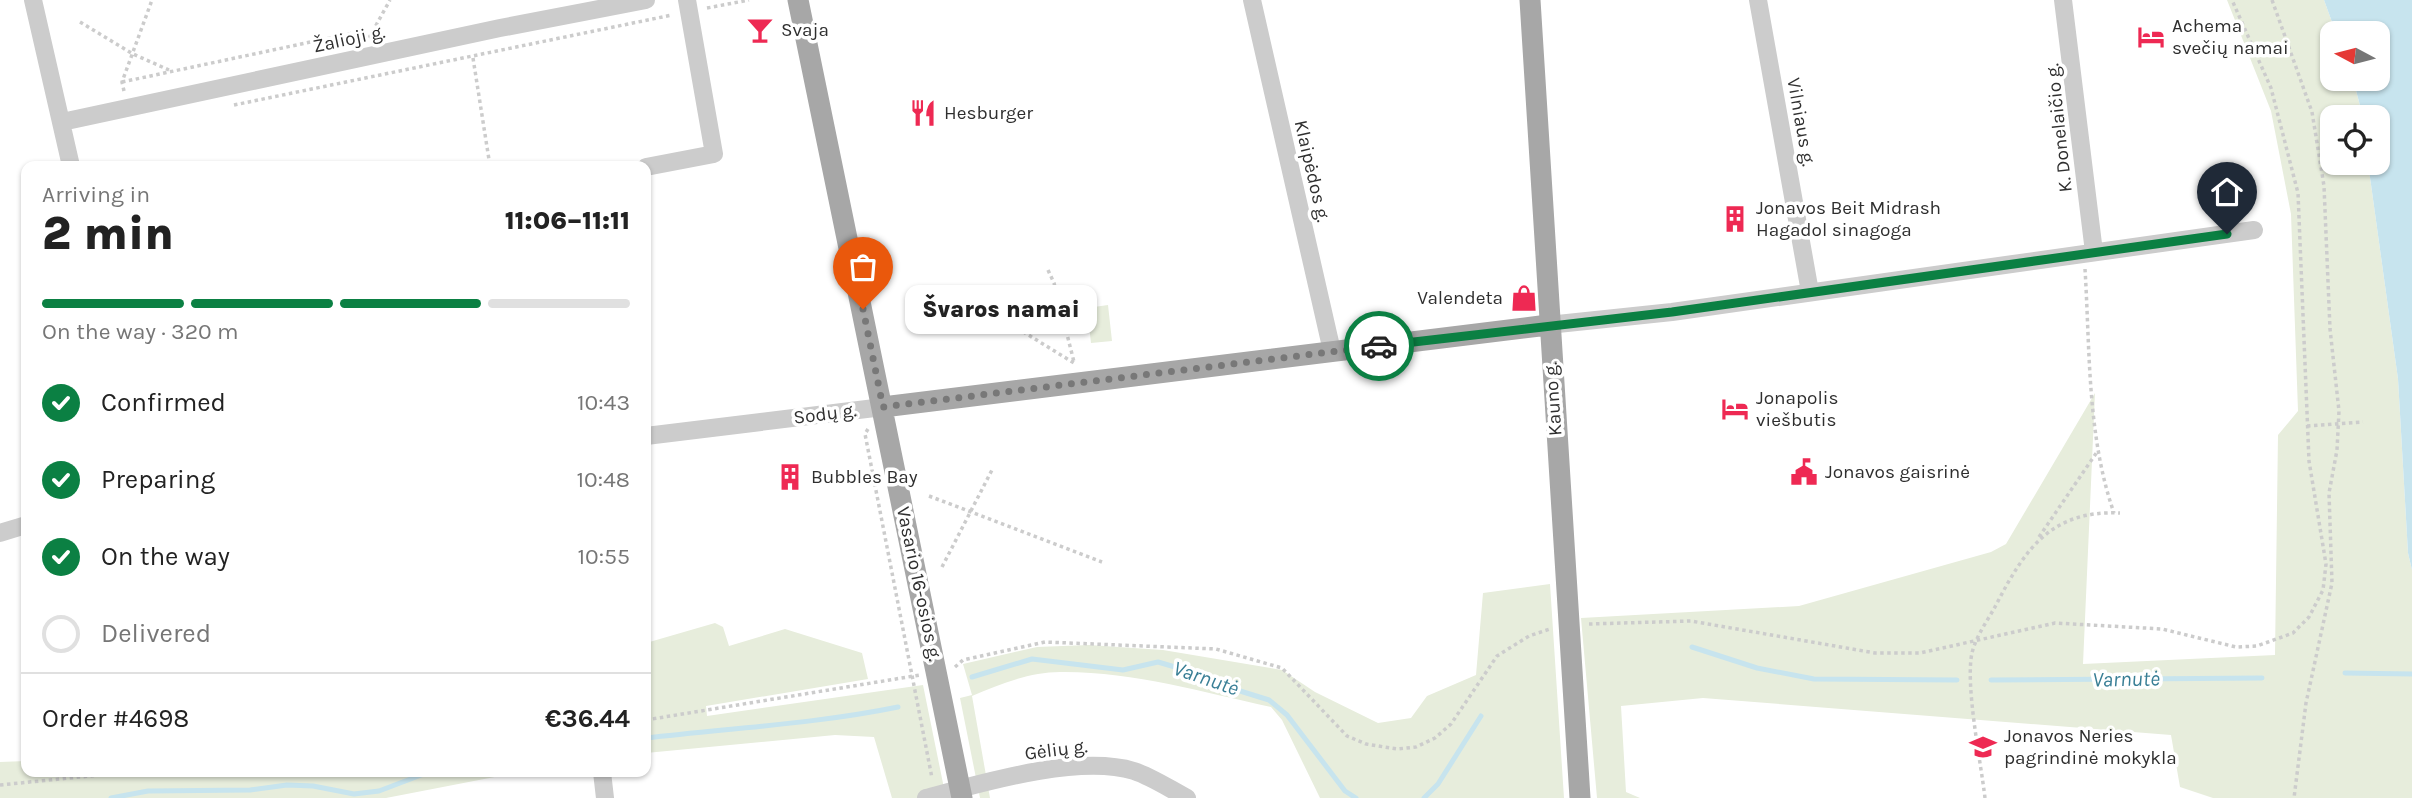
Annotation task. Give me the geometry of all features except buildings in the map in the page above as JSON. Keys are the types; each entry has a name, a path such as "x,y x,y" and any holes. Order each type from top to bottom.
{"main road":[{"name":"Vasario 16-osios g.","path":"798,0 961,793"},
{"name":"Kauno g.","path":"1530,0 1548,325 1580,798"},
{"name":"Sodų g.","path":"883,407 1076,373 1332,351 1548,325"}],"street":[{"path":"33,0 70,161"},
{"name":"Žalioji g.","path":"62,122 468,35 646,0"},
{"name":"Klaipėdos g.","path":"1252,0 1332,351"},
{"name":"Vilniaus g.","path":"1758,0 1810,292"},
{"name":"K. Donelaičio g.","path":"2063,0 2089,253"},
{"path":"651,166 714,153 688,6"},
{"name":"Sodų g.","path":"1548,325 1672,312 2254,230"},
{"name":"Sodų g.","path":"651,435 883,407"},
{"path":"0,533 21,527"},
{"name":"Gėlių g.","path":"930,797 961,793 1025,774 1103,765 1135,771 1187,798"},
{"path":"602,777 606,798"}],"path":[{"path":"128,107 122,82 152,0"},
{"path":"358,58 390,0"},
{"path":"234,105 472,57 688,6 749,0"},
{"path":"651,719 937,672 958,667 963,660 1045,642 1216,649 1282,668 1347,736 1366,744 1397,749 1416,747 1435,738 1451,724 1497,656 1528,636 1545,630 1598,622 1691,621 1875,653 1920,653 2055,623 2162,629 2236,647 2257,646 2293,633 2309,617 2323,590 2326,564 2312,495 2298,193 2271,88 2232,0"},
{"path":"2272,0 2312,112 2324,186 2338,424 2337,450 2329,493 2333,565 2306,703 2294,798"},
{"path":"80,22 133,54 171,71"},
{"path":"122,82 353,33"},
{"path":"468,35 489,161"},
{"path":"2089,253 2097,453 2113,513"},
{"path":"1048,270 1054,283 1076,373"},
{"path":"926,290 930,307 953,318 991,312 1076,373"},
{"path":"883,407 864,433 912,676 930,797"},
{"path":"2307,426 2363,422"},
{"path":"1985,798 1971,667 1976,641 2007,584 2097,453"},
{"path":"942,566 992,470"},
{"path":"929,496 1102,562"},
{"path":"2036,542 2051,531 2092,512 2120,513"},
{"path":"2326,564 2333,565"},
{"path":"0,785 80,777"}],"green space":[{"path":"2227,0 2324,0 2332,21 2320,21 2320,91 2356,91 2360,105 2320,105 2320,175 2370,175 2398,379 2408,553 2412,570 2412,798 2213,798 2180,787 2171,735 1703,698 1621,706 1626,792 1640,798 1597,798 1581,618 1799,606 1991,552 2006,544 2095,393 2083,664 2275,655 2278,435 2298,411 2291,214 2271,111"},
{"path":"1108,305 1112,341 1091,343 1087,308"},
{"path":"1550,584 1564,798 1320,798 1282,720 1271,707 1140,679 1060,672 1026,676 972,696 990,798 980,798 960,698 972,695 963,664 1037,647 1089,645 1163,650 1282,670 1315,692 1378,723 1411,718 1427,696 1476,675 1483,593"},
{"path":"715,623 723,627 729,646 785,629 862,653 868,679 706,706 707,716 923,685 946,798 892,798 874,737 835,735 651,753 651,642"},
{"path":"21,761 21,777 495,777 386,798 0,798 0,762"}],"water":[{"path":"2324,0 2412,0 2412,570 2408,553 2398,379 2370,175 2390,175 2390,105 2360,105 2356,91 2390,91 2390,21 2332,21"}],"waterway":[{"name":"Varnutė","path":"1692,647 1757,668 1814,679 1957,680"},
{"name":"Varnutė","path":"972,677 1032,659 1123,670 1158,662 1175,667 1192,676 1269,700 1287,715 1345,791 1356,798"},
{"name":"Varnutė","path":"2345,673 2412,674"},
{"name":"Varnutė","path":"1991,680 2262,678"},
{"name":"Varnutė","path":"651,737 804,722 898,707"},
{"name":"Varnutė","path":"1424,798 1438,784 1481,716"},
{"name":"Varnutė","path":"111,798 148,791 250,790 287,785 313,786 354,794 379,791 416,777"}],"way so far":[{"path":"863,309 883,407 1379,346"}],"place":[{"name":"Svaja","path":"760,30"},
{"name":"Achema svečių namai","path":"2151,37"},
{"name":"Hesburger","path":"923,113"},
{"name":"Jonavos Beit Midrash Hagadol sinagoga","path":"1735,219"},
{"name":"Valendeta","path":"1524,298"},
{"name":"Švaros namai","path":"863,309"},
{"name":"Jonapolis viešbutis","path":"1735,409"},
{"name":"Jonavos gaisrinė","path":"1804,472"},
{"name":"Bubbles Bay","path":"790,477"},
{"name":"Jonavos Neries pagrindinė mokykla","path":"1983,747"}],"route":[{"path":"1379,346 1672,312 2227,234"}]}
